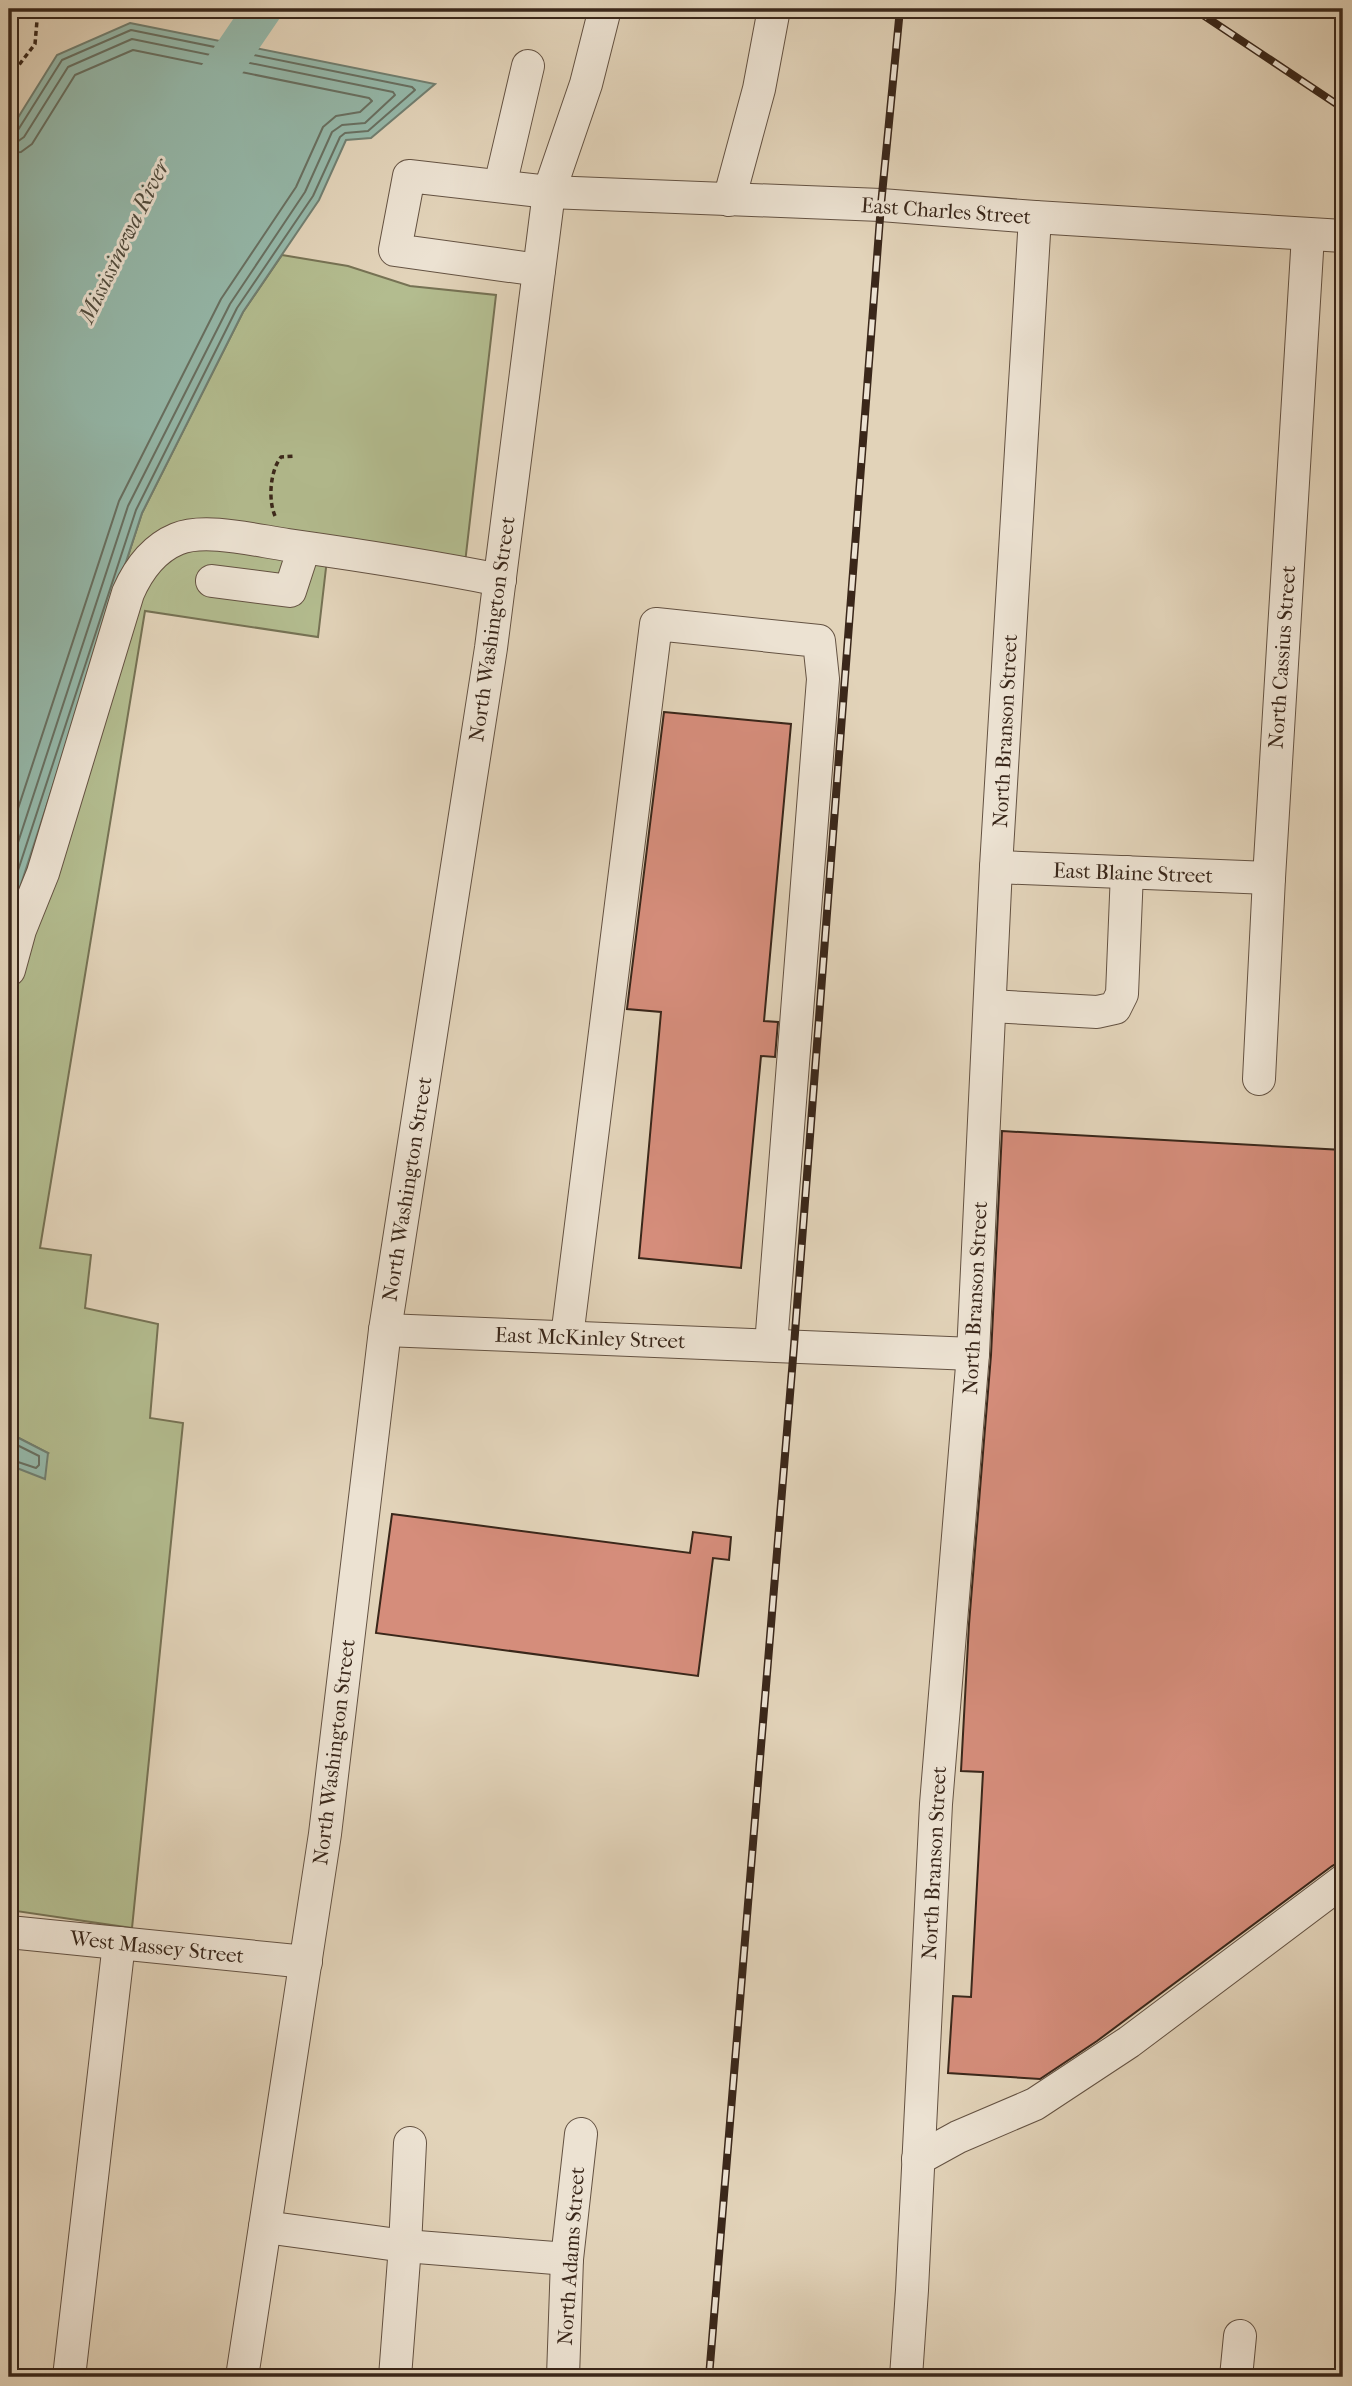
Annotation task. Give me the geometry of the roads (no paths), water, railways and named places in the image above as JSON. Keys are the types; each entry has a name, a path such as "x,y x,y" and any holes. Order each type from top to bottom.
{"street":[{"name":"North Washington Street","path":"242,2377 325,1834 385,1330 500,580 549,192 586,84 605,9"},
{"path":"729,200 759,89 774,9"},
{"path":"500,186 528,66"},
{"name":"East Charles Street","path":"539,270 395,250 409,176 549,192 881,205 1343,236"},
{"name":"North Branson Street","path":"906,2377 912,2307 936,1804 972,1354 996,867 1035,217"},
{"name":"North Cassius Street","path":"1259,1079 1308,235"},
{"path":"9,970 20,930 43,873 128,593 135,576 153,554 177,539 196,534 432,566 500,580"},
{"path":"212,581 290,591 296,546"},
{"path":"567,1337 656,624 819,641 823,679 783,1346"},
{"name":"East Blaine Street","path":"996,867 1269,878"},
{"path":"990,1006 1097,1012 1115,1009 1122,994 1127,873"},
{"name":"East McKinley Street","path":"385,1330 972,1354"},
{"path":"918,2159 958,2137 1035,2104 1129,2042 1343,1881"},
{"name":"West Massey Street","path":"9,1932 306,1962"},
{"path":"69,2377 118,1943"},
{"name":"North Adams Street","path":"563,2377 567,2259 581,2134"},
{"path":"395,2377 410,2143"},
{"path":"265,2227 405,2246 567,2259"},
{"path":"1236,2377 1240,2336"}],"water":[{"path":"130,23 435,84 371,138 346,140 319,200 243,312 142,513 9,921 9,132 57,55"},
{"path":"9,1433 48,1453 45,1479 9,1465"}],"waterway":[{"name":"Mississinewa River","path":"210,87 263,9"}],"railway":[{"path":"709,2377 794,1346 881,205 900,9"},
{"path":"1194,9 1335,103"}]}
